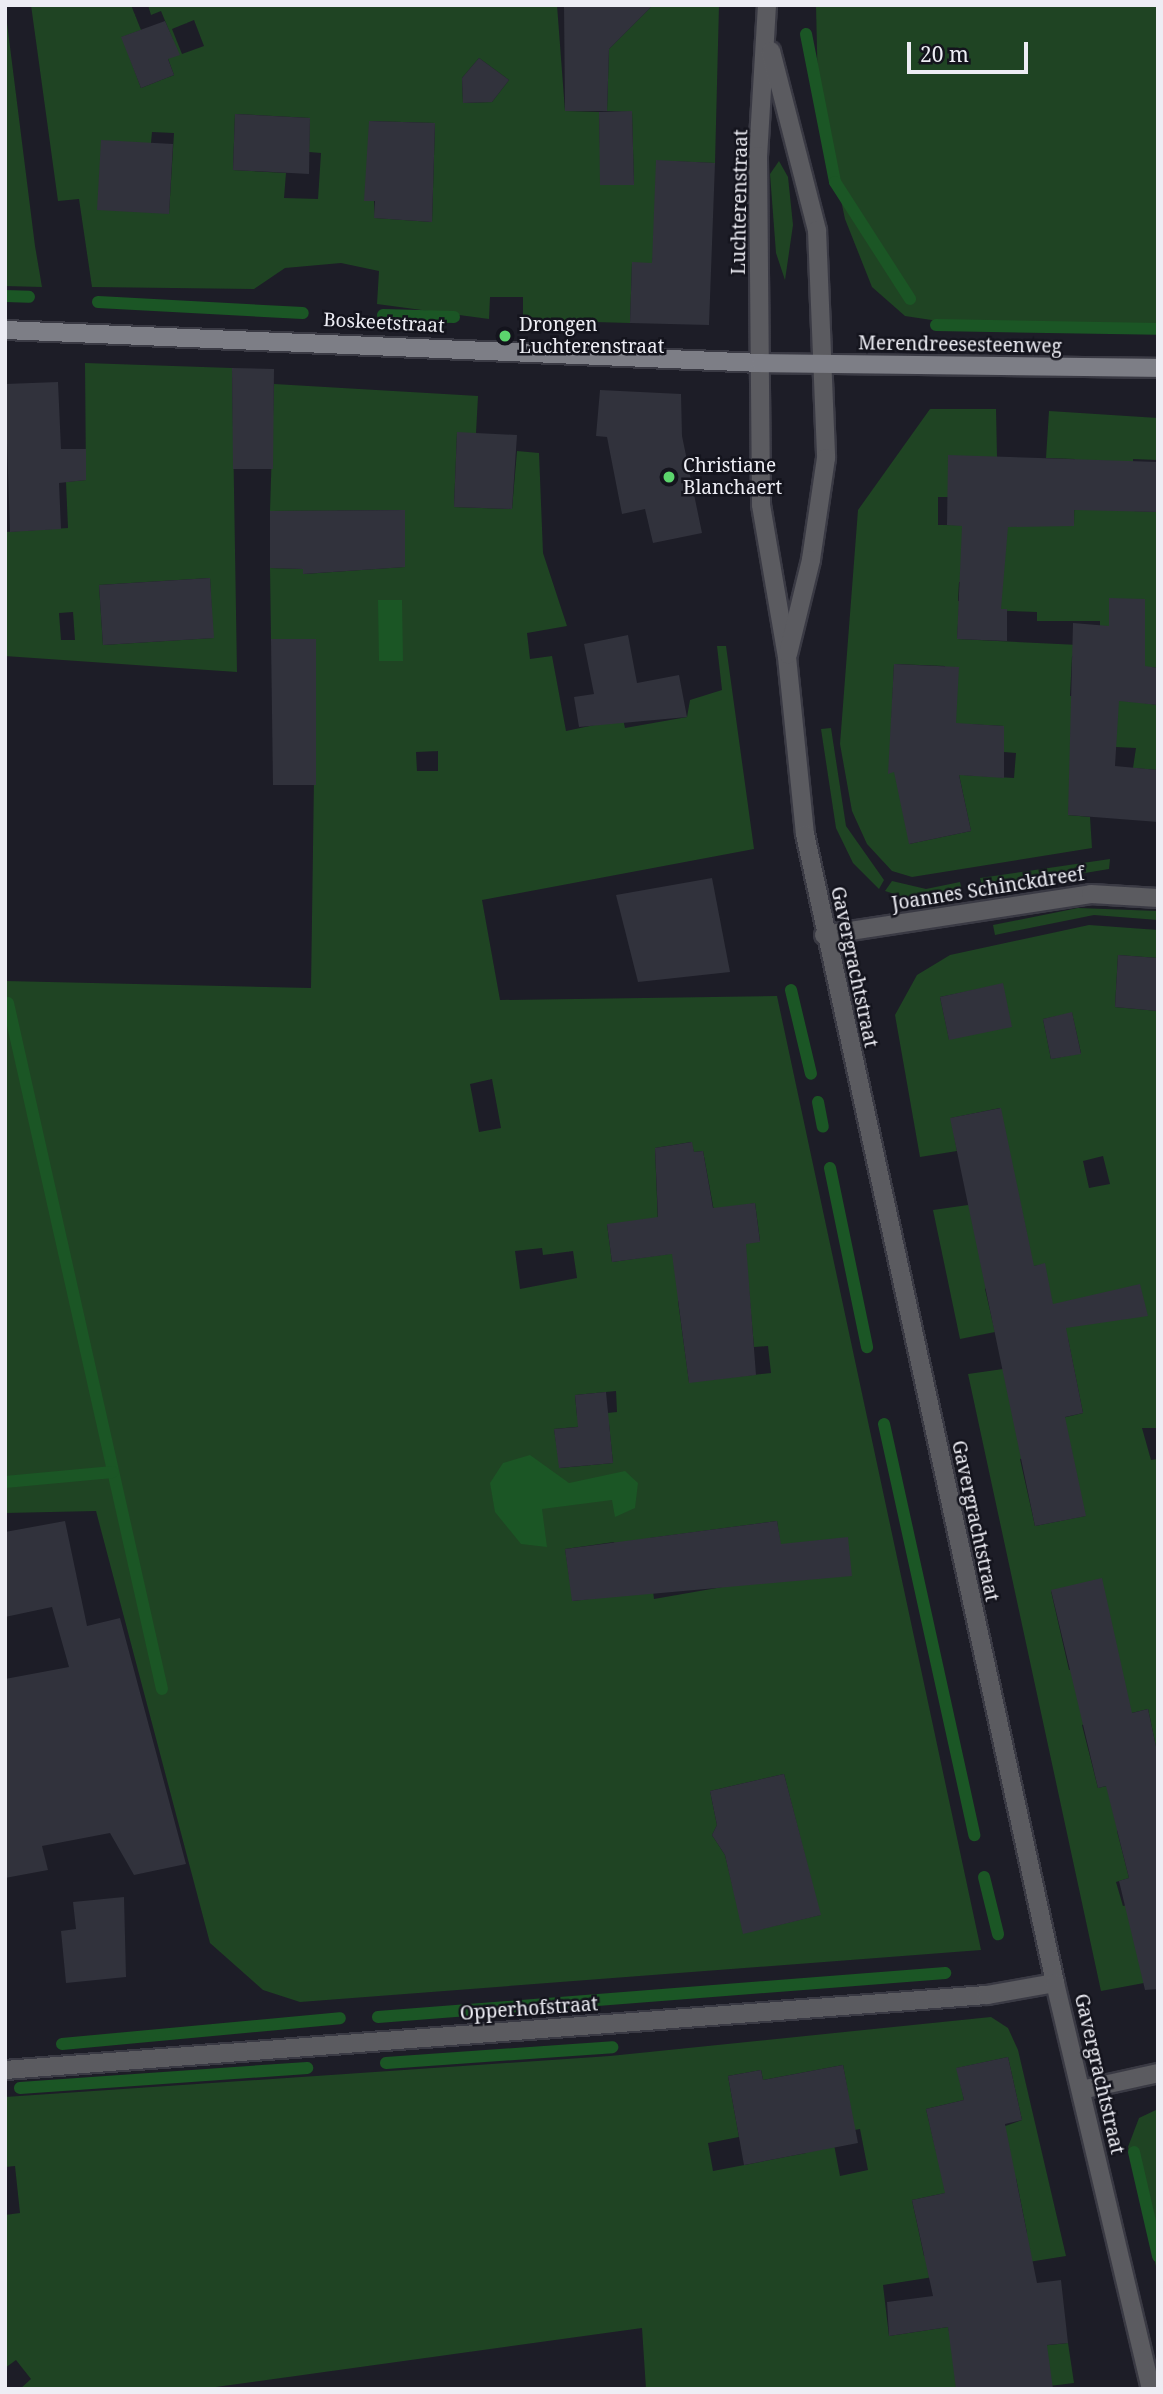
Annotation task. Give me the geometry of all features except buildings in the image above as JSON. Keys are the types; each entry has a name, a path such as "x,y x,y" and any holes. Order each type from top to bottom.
{"main road":[{"name":"Boskeetstraat","path":"5,330 761,363"},
{"name":"Merendreesesteenweg","path":"761,363 1158,368"}],"street":[{"name":"Luchterenstraat","path":"761,363 758,156 768,42 767,5"},
{"name":"Luchterenstraat","path":"768,42 799,138 817,230 823,364"},
{"name":"Gavergrachtstraat","path":"761,363 761,505 787,657 805,834 824,935 1055,1983 1151,2389"},
{"name":"Gavergrachtstraat","path":"787,657 811,560 826,458 823,364"},
{"name":"Joannes Schinckdreef","path":"824,935 1091,894 1158,898"},
{"name":"Opperhofstraat","path":"5,2070 987,1995 1055,1983"},
{"path":"1081,2090 1158,2073"}],"shaded area":[{"path":"31,5 131,5 141,30 122,37 141,88 174,75 163,45 173,40 161,11 151,15 148,5 557,5 565,111 599,112 601,185 634,185 632,112 607,111 609,49 653,5 719,5 715,163 668,161 652,263 632,263 630,323 523,320 523,297 490,297 489,319 377,304 379,271 341,263 285,268 254,289 92,287 79,199 58,201","holes":["194,20 204,46 182,54 172,29","479,58 509,80 492,102 463,103 462,78","235,114 310,118 309,152 321,153 318,199 284,198 286,173 233,170","369,121 435,123 432,222 375,218","152,132 174,133 169,213 151,143"]},
{"path":"816,5 1158,5 1158,329 958,324 905,316 872,287 845,219 818,92"},
{"path":"5,7 35,246 42,287 5,286"},
{"path":"779,161 788,177 793,225 785,280 776,253 770,174"},
{"path":"85,363 232,368 237,672 5,656 5,532 68,528 66,482 86,480","holes":["210,578 213,638 103,645 99,585","73,612 75,640 61,640 59,613"]},
{"path":"274,384 478,396 476,433 457,433 454,507 512,509 517,451 539,453 543,553 567,626 527,633 530,659 552,656 566,731 623,719 625,728 687,717 690,700 722,690 717,646 726,646 754,849 482,900 500,1000 777,996 981,1950 300,2002 263,1990 210,1943 96,1511 5,1513 5,981 311,988 316,639 271,639 270,568 303,569 304,574 404,567 405,510 270,511","holes":["438,751 438,771 417,771 416,752","492,1079 501,1128 479,1132 470,1084","691,1142 694,1152 703,1151 714,1211 755,1203 760,1241 612,1262 607,1224 658,1224 655,1148","542,1248 543,1255 573,1251 577,1278 520,1289 515,1251","749,1291 754,1347 768,1346 771,1373 689,1382 678,1301","616,1391 617,1412 577,1416 575,1395","609,1424 613,1463 560,1468 554,1429","777,1521 785,1576 654,1599 653,1591 573,1601 565,1549 614,1542 615,1549 650,1538","784,1774 820,1915 744,1933 725,1855 712,1835 717,1825 710,1791"]},
{"path":"930,409 996,409 997,457 948,497 938,497 938,525 1074,526 1075,459 1046,458 1049,411 1158,418 1158,460 1133,459 1133,511 1158,512 1158,668 1148,667 1144,703 1158,705 1158,770 1133,768 1136,748 1075,745 1068,815 1090,817 1092,848 912,877 892,871 867,844 852,811 840,744 858,510","holes":["959,582 990,583 1001,603 958,601","959,609 1037,612 1037,621 1100,621 1100,646 957,639","1072,656 1121,658 1118,698 1070,696","894,664 945,666 944,687 891,730","966,724 1004,726 1004,752 1016,753 1014,778 963,775","958,770 971,831 909,844"]},
{"path":"378,600 402,600 403,661 379,661"},
{"path":"831,728 846,826 884,880 879,889 853,863 836,828 821,729"},
{"path":"1110,859 1109,869 983,890 980,878"},
{"path":"892,881 926,889 960,882 963,895 904,897 885,891"},
{"path":"1078,908 1158,911 1158,920 1094,915 995,935 993,925"},
{"path":"1089,925 1158,930 1158,958 1118,955 1115,1007 1158,1011 1158,1428 1142,1428 1151,1460 1158,1459 1158,1756 1148,1709 1082,1725 1098,1788 1158,1774 1117,1831 1129,1878 1116,1882 1123,1906 1158,1897 1144,1983 1101,1991 968,1374 1003,1369 1054,1420 1083,1413 1068,1339 1060,1340 1044,1264 1001,1273 985,1289 995,1332 960,1339 933,1210 968,1205 1027,1235 1000,1108 951,1118 957,1151 920,1157 895,1015 917,975 950,955","holes":["1003,984 949,1039 940,997","1072,1013 1081,1053 1051,1059 1043,1019","1103,1156 1110,1184 1089,1188 1083,1161","1071,1448 1085,1516 1035,1526 1020,1459","1051,1591 1120,1660 1069,1670"]},
{"path":"530,1455 569,1483 625,1471 638,1483 635,1508 615,1517 612,1500 542,1509 547,1547 521,1544 495,1512 490,1483 503,1463"},
{"path":"991,2017 1008,2028 1018,2050 1066,2256 883,2285 889,2336 948,2327 962,2389 646,2389 642,2328 201,2389 20,2389 31,2379 16,2360 5,2368 5,2215 20,2213 15,2166 5,2167 5,2097 610,2056","holes":["1008,2057 1022,2120 936,2151 926,2109 964,2100 957,2068","843,2065 848,2093 797,2103 806,2153 713,2171 708,2143 739,2137 728,2076 761,2070 763,2080","860,2129 868,2170 840,2176 832,2134","1016,2178 1027,2233 924,2256 912,2200"]},
{"path":"1158,2109 1158,2275 1128,2147 1139,2118"},
{"path":"1068,2343 1074,2383 1025,2389 994,2351"}],"waterway":[{"path":"806,34 835,182 910,299"},
{"path":"5,296 29,297"},
{"path":"98,302 303,313"},
{"path":"383,315 454,317"},
{"path":"936,325 1158,329"},
{"path":"791,990 811,1074"},
{"path":"8,1003 162,1689"},
{"path":"818,1102 823,1127"},
{"path":"830,1168 867,1347"},
{"path":"884,1424 974,1835"},
{"path":"5,1482 113,1472"},
{"path":"984,1877 998,1934"},
{"path":"378,2017 945,1973"},
{"path":"62,2044 340,2018"},
{"path":"386,2063 612,2047"},
{"path":"20,2088 307,2068"},
{"path":"1134,2152 1158,2256"}],"place":[{"name":"Drongen Luchterenstraat","path":"505,336"},
{"name":"Christiane Blanchaert","path":"669,477"}]}
